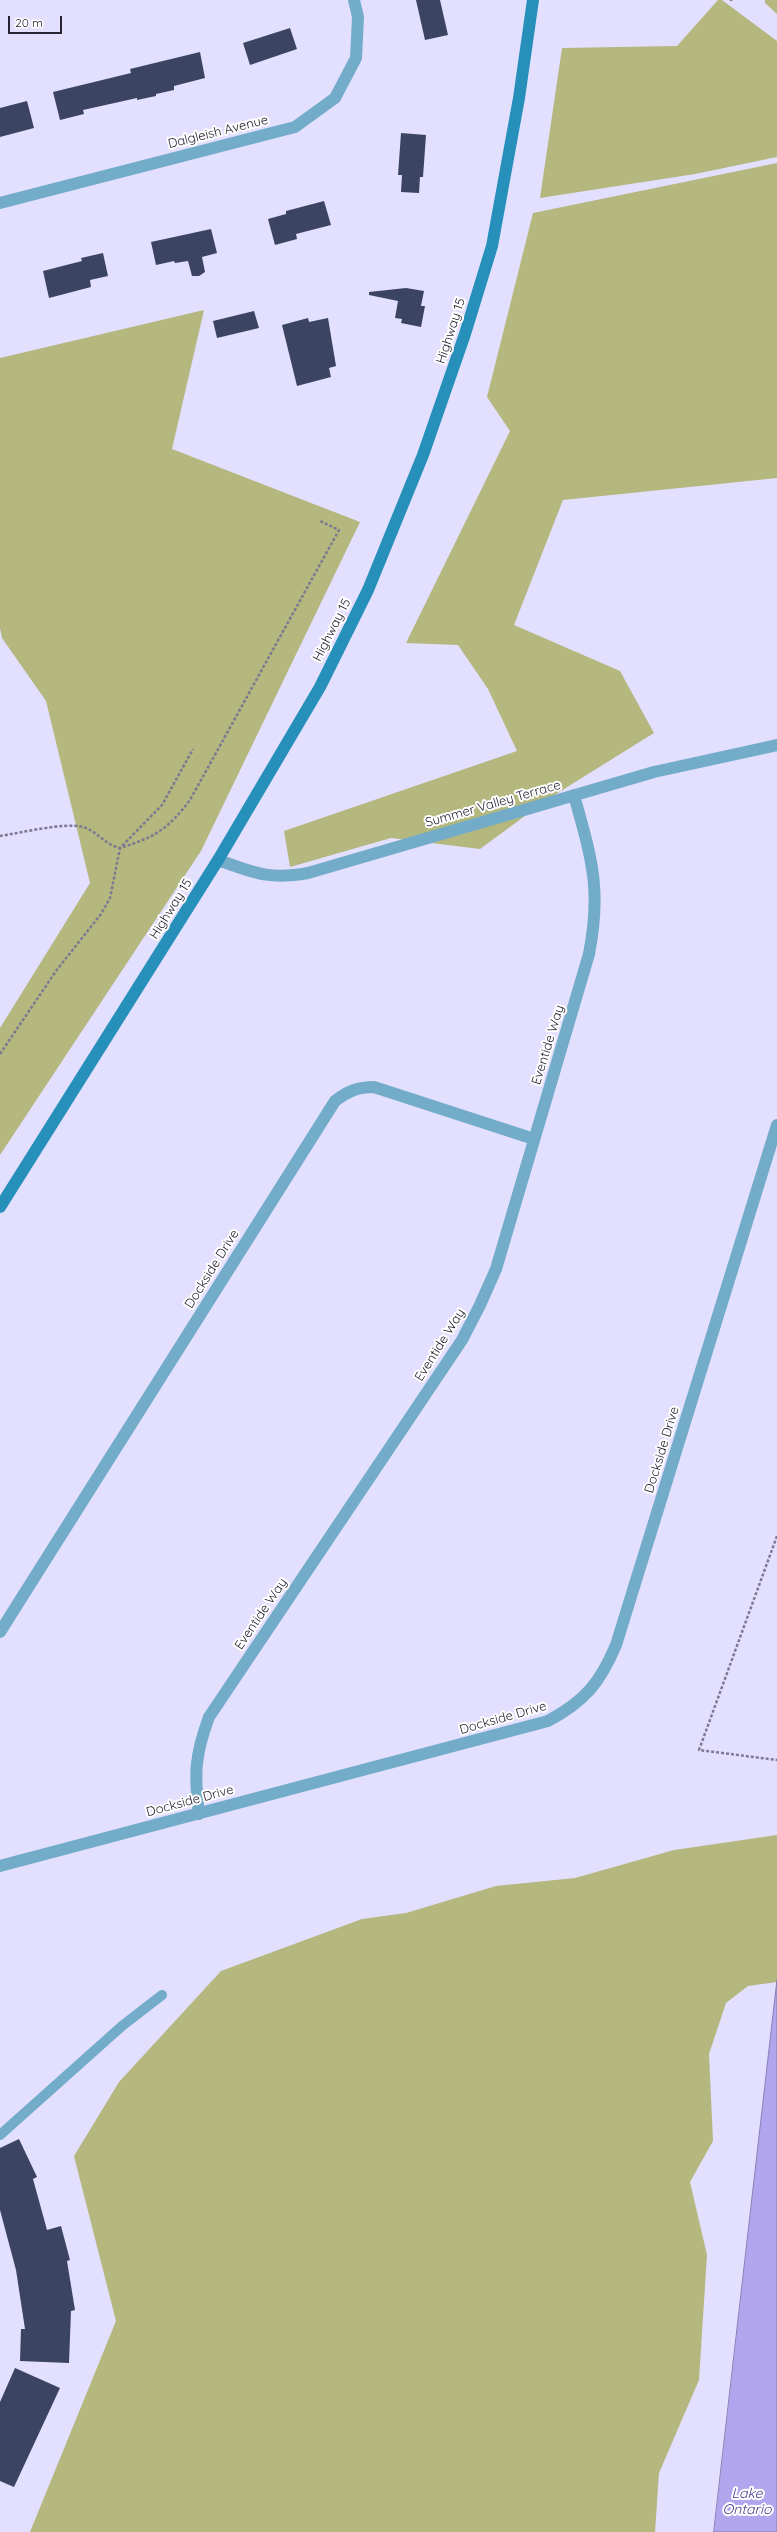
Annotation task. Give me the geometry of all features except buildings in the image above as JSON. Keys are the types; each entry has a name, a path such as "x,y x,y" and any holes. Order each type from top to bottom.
{"main road":[{"name":"Highway 15","path":"0,1207 218,860 320,687 365,597 423,455 465,334 492,246 519,98 533,0"}],"street":[{"name":"Dalgleish Avenue","path":"0,203 294,127 335,98 356,58 358,17 354,0"},
{"name":"Summer Valley Terrace","path":"218,860 256,874 283,877 308,872 654,772 777,745"},
{"name":"Eventide Way","path":"199,1814 195,1778 198,1747 209,1717 462,1340 480,1305 496,1268 590,954 595,924 596,893 593,863 574,795"},
{"name":"Dockside Drive","path":"0,1632 335,1101 346,1092 360,1087 374,1087 534,1138"},
{"name":"Dockside Drive","path":"0,1866 548,1721 571,1709 590,1692 605,1670 616,1645 777,1125"}],"lane":[{"path":"0,2135 122,2026 162,1995"}],"path":[{"path":"0,836 71,825 84,827 111,846 120,848 150,838 174,822 190,800 339,530 320,521"},
{"path":"0,1054 56,971 101,914 110,898 120,848 162,805 193,749"},
{"path":"777,1536 700,1750 777,1760"}],"green space":[{"path":"718,0 722,0 777,41 777,157 695,174 540,198 562,48 677,46"},
{"path":"765,0 777,0 777,14 765,3"},
{"path":"777,163 777,478 563,500 514,625 620,671 654,733 548,799 480,849 391,838 290,867 284,831 517,751 488,689 458,645 406,643 510,431 487,397 533,213"},
{"path":"204,310 172,449 360,522 201,851 0,1155 0,1028 90,883 46,701 2,638 0,628 0,358"},
{"path":"777,1835 777,1982 748,1986 726,2003 709,2054 713,2141 690,2182 707,2255 699,2380 659,2473 655,2532 30,2532 116,2321 74,2156 119,2082 221,1971 362,1919 406,1913 496,1886 575,1878 674,1850"}],"water":[{"name":"Lake Ontario","path":"777,1980 777,2532 714,2532"}]}
